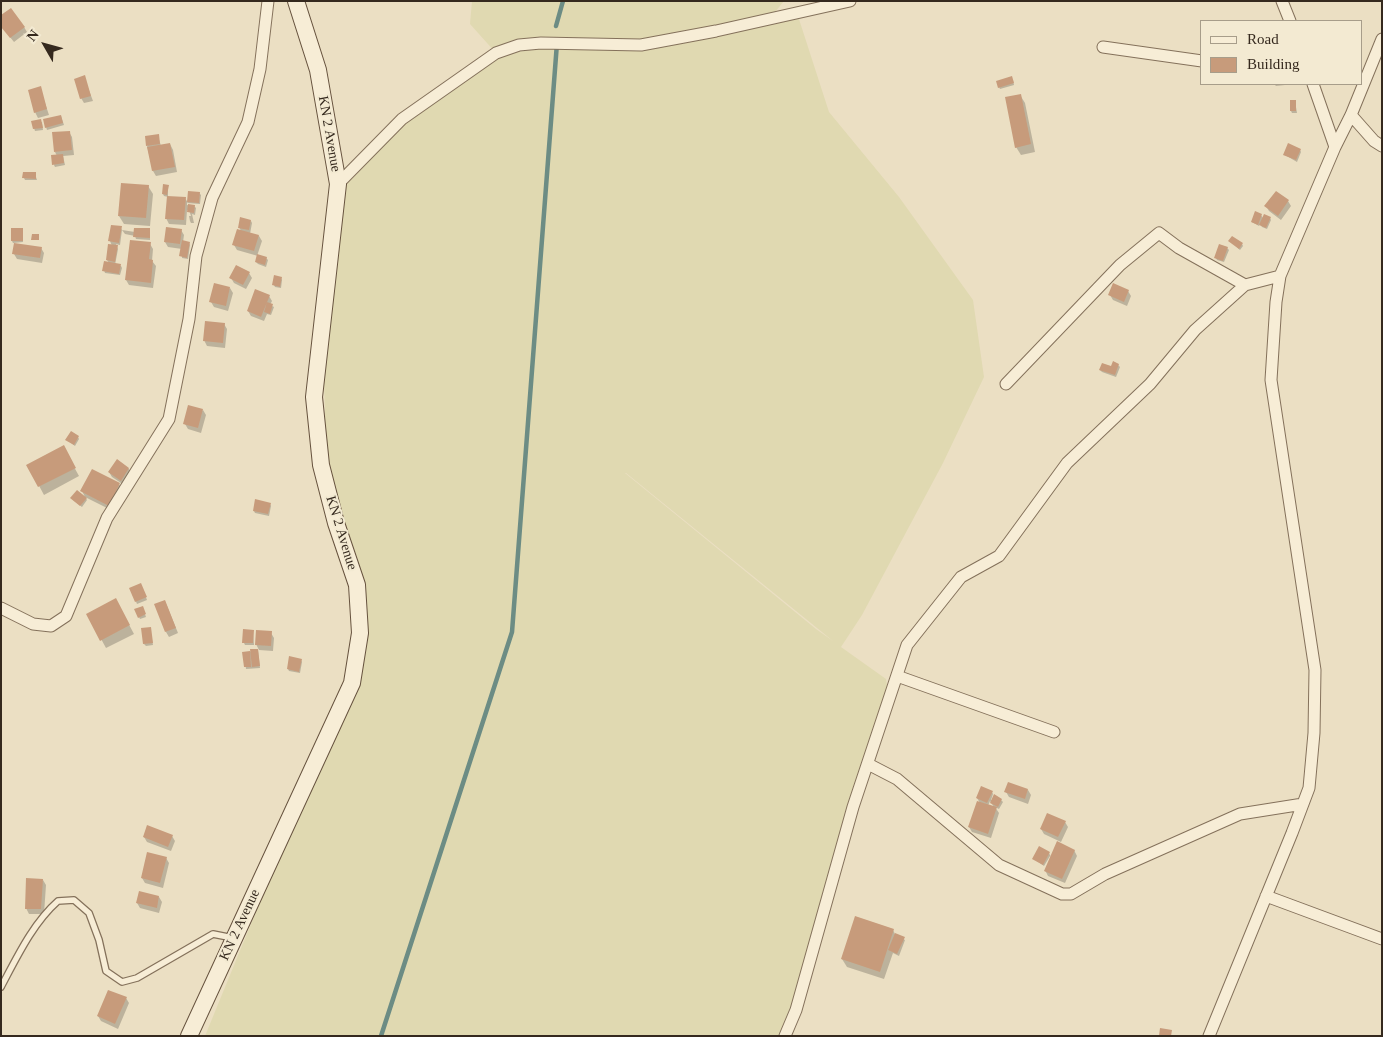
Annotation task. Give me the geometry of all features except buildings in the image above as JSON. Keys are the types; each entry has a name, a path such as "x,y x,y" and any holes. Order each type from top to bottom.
{"main road":[{"name":"KN 2 Avenue","path":"188,1036 352,683 360,633 356,585 336,523 321,465 314,397 338,184 318,70 296,1"}],"street":[{"path":"1,608 33,624 51,626 66,616 107,518 169,419 189,319 196,256 212,198 248,122 260,70 268,1"},
{"path":"338,184 402,119 496,53 519,45 641,45 716,31 850,1"},
{"path":"1282,1 1290,20"},
{"path":"1209,1036 1309,788 1314,733 1315,670 1271,380 1276,302 1280,276 1382,40"},
{"path":"1103,47 1200,61"},
{"path":"1313,85 1335,147"},
{"path":"1351,115 1374,141 1382,146"},
{"path":"1006,384 1120,265 1159,233 1179,248 1245,285"},
{"path":"785,1036 796,1010 853,807 907,645 961,577 999,556 1067,463 1150,384 1195,330 1245,285 1280,276"},
{"path":"897,676 1054,732"},
{"path":"868,764 897,779 1000,865 1062,894 1071,894 1105,874 1240,814 1303,804"},
{"path":"1266,896 1382,939"}],"lane":[{"path":"1,987 46,911 58,900 74,900 89,913 99,940 106,971 122,982 137,978 213,934 233,938"}],"shaded area":[{"path":"472,1 784,1 770,18 797,13 829,112 899,197 973,300 984,377 943,463 862,615 841,647 886,679 889,699 782,1036 205,1036 326,741 358,649 358,559 324,476 325,410 322,330 338,184 414,111 496,53 470,24","holes":["626,473 833,641 816,629"]}],"waterway":[{"path":"556,26 563,1"},
{"path":"381,1036 512,632 557,43"}]}
